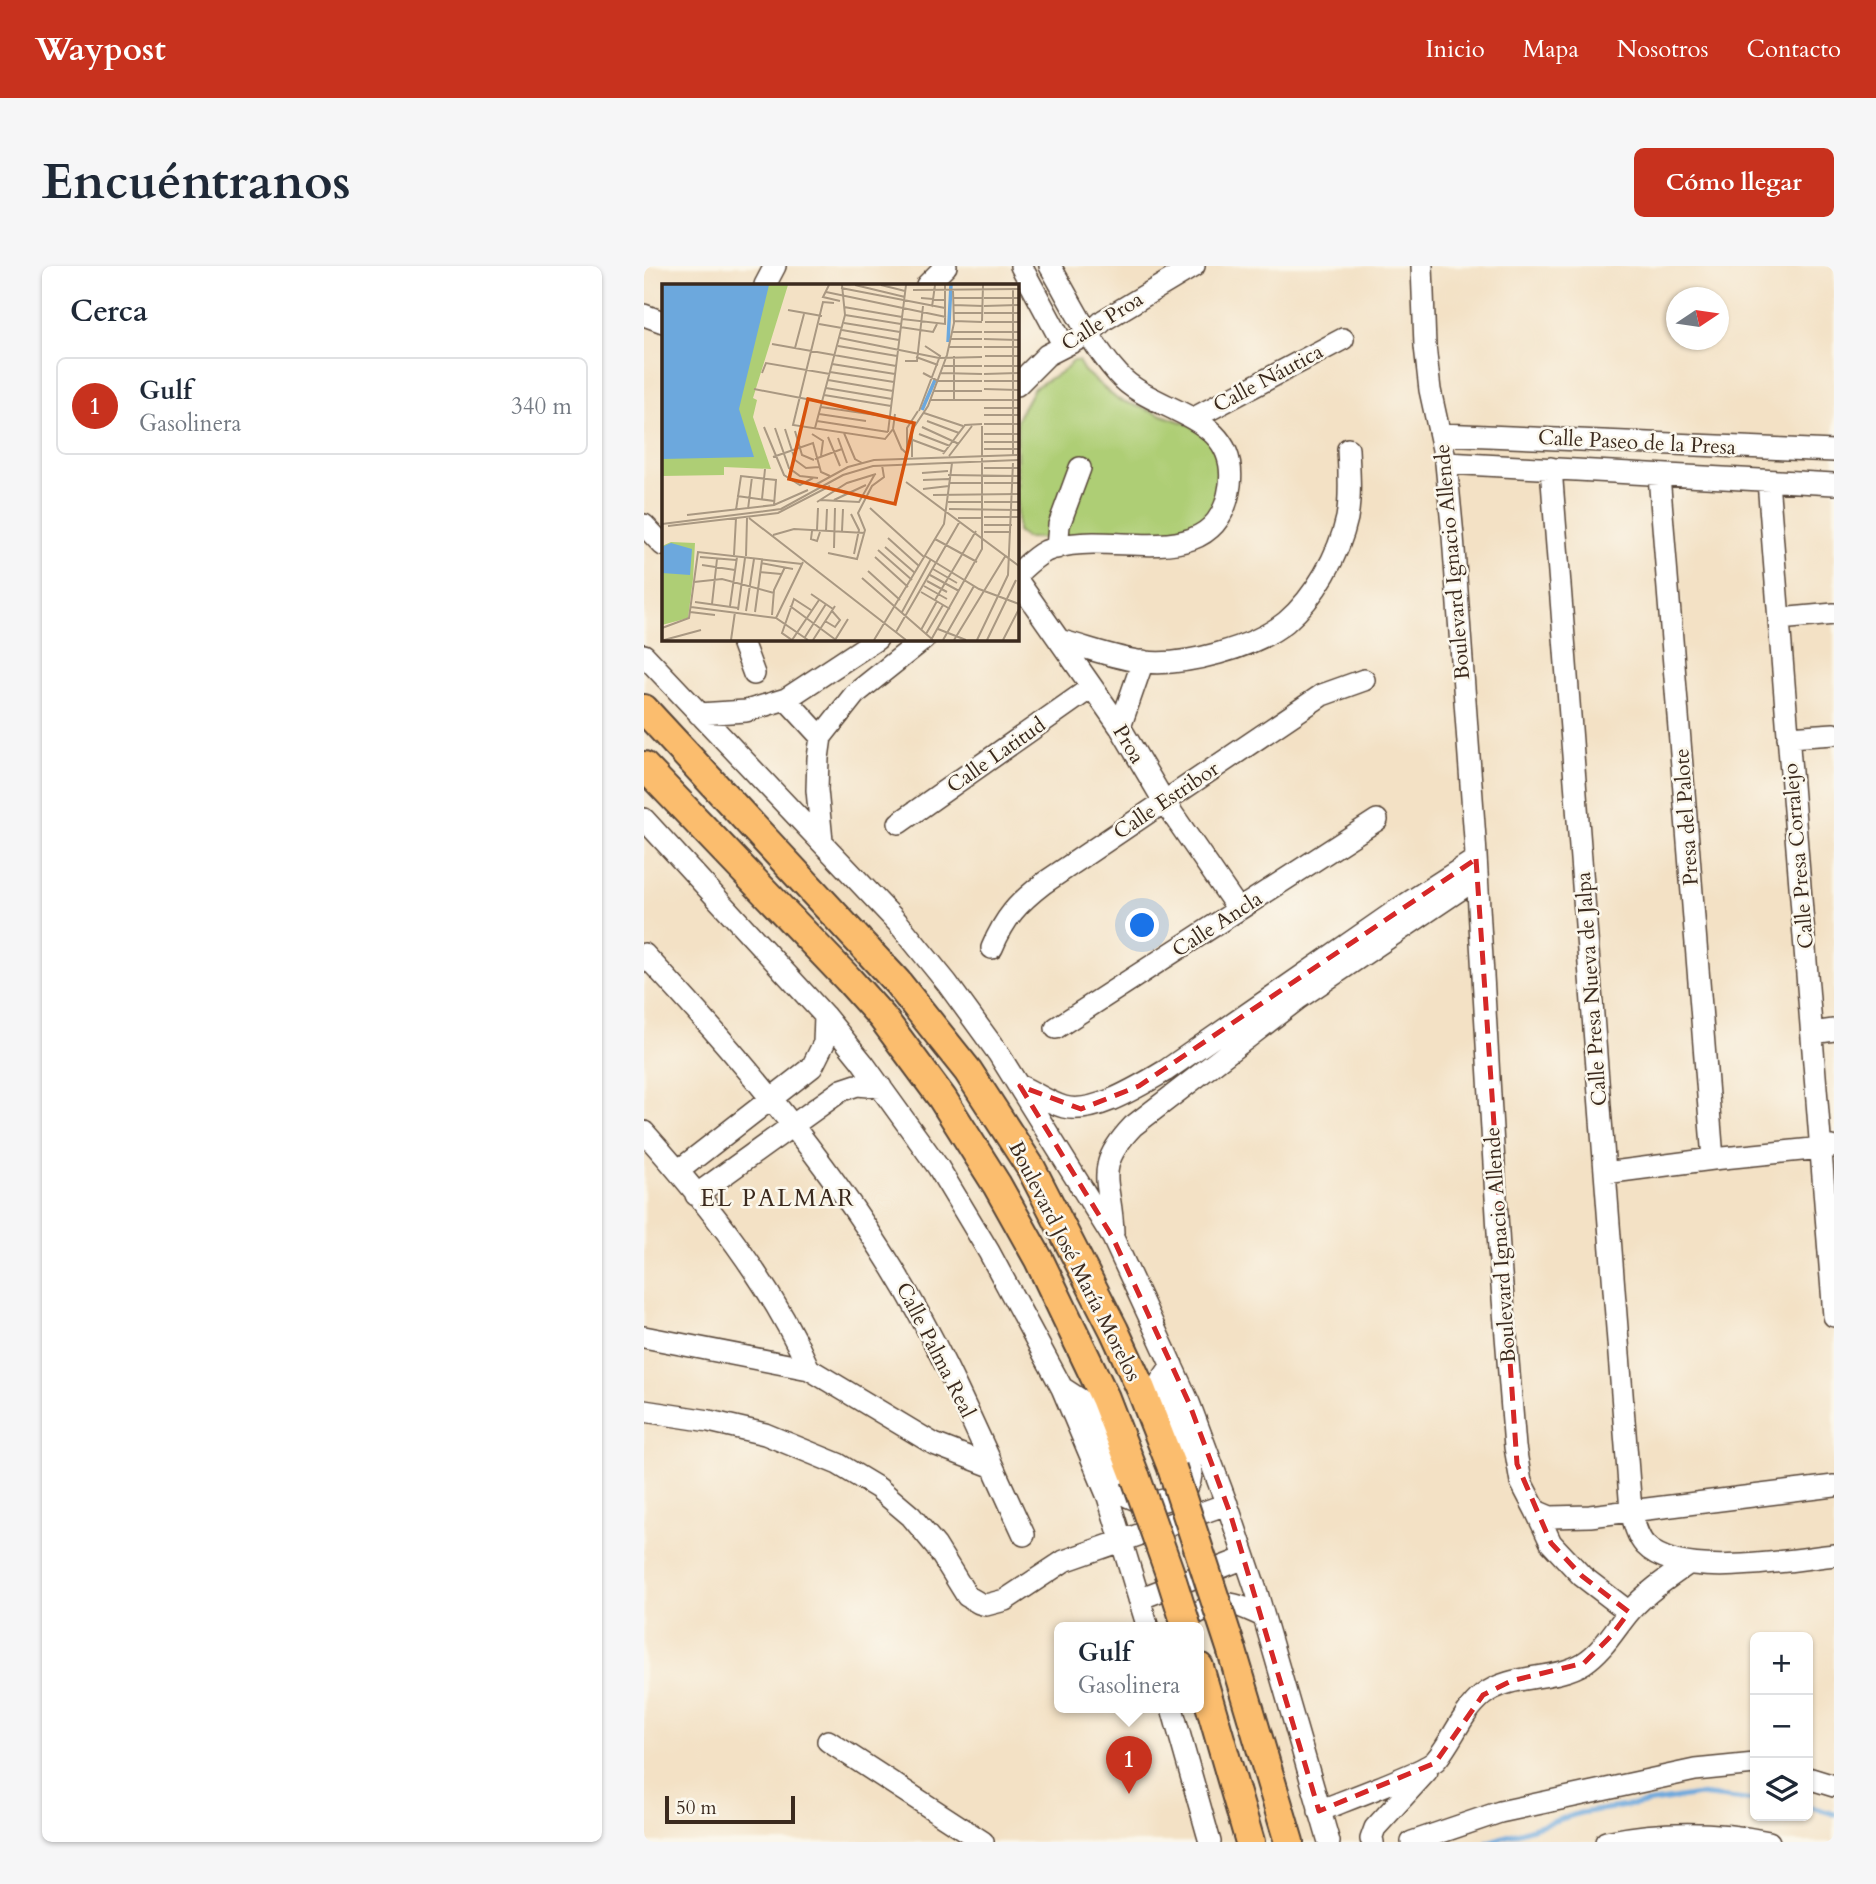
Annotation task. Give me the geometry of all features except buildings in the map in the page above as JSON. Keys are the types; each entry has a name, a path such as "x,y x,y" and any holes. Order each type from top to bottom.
{"main road":[{"name":"Boulevard José María Morelos","path":"644,709 897,982 968,1071 1031,1168 1114,1330 1172,1468 1232,1651 1289,1842"},
{"name":"Boulevard José María Morelos","path":"644,766 882,1017 942,1098 997,1185 1039,1260 1105,1398 1185,1622"},
{"path":"644,791 708,832"},
{"path":"1204,1684 1250,1842"}],"street":[{"path":"766,284 775,266"},
{"path":"928,284 946,266"},
{"path":"1021,266 1064,346"},
{"path":"1018,573 1032,560 1057,548 1087,543 1162,546 1189,541 1212,525 1220,515 1227,500 1230,482 1229,466 1212,432 1194,418 1166,407 1120,377 1104,357 1050,266"},
{"name":"Calle Proa","path":"1018,384 1046,355 1090,333 1104,320 1194,266"},
{"name":"Boulevard Ignacio Allende","path":"1422,266 1425,346 1430,390 1446,463 1476,869 1499,1249 1515,1447 1521,1482 1551,1543 1582,1576 1629,1612"},
{"path":"644,315 662,322"},
{"name":"Calle Náutica","path":"1194,418 1343,339"},
{"name":"Calle Paseo de la Presa","path":"1441,434 1834,451"},
{"path":"1062,641 1143,662 1162,662 1227,650 1258,638 1285,622 1327,570 1339,543 1347,516 1348,449"},
{"name":"Calle Paseo de la Presa","path":"1446,463 1834,484"},
{"path":"1057,548 1059,525 1080,468"},
{"name":"Calle Presa Nueva de Jalpa","path":"1551,468 1630,1511 1645,1545 1652,1551 1688,1564 1714,1567 1834,1555"},
{"name":"Presa del Palote","path":"1659,475 1713,1159"},
{"name":"Calle Presa Corralejo","path":"1768,481 1812,1033 1827,1148 1834,1316"},
{"path":"644,525 662,544"},
{"name":"Proa","path":"1018,581 1121,727 1165,803 1238,909"},
{"path":"1779,619 1834,614"},
{"path":"741,640 754,674"},
{"path":"699,714 746,711 786,699 875,640"},
{"path":"822,841 817,790 821,737 855,694 901,645 920,640"},
{"name":"Boulevard José María Morelos","path":"644,656 899,924 999,1053 1113,1238"},
{"path":"1121,727 1143,662"},
{"name":"Calle Estribor","path":"992,948 999,931 1018,903 1093,849 1322,695 1364,680"},
{"name":"Calle Latitud","path":"899,823 1092,687"},
{"path":"786,699 821,737"},
{"path":"1788,737 1834,734"},
{"path":"644,819 825,1016 881,1087 938,1167 989,1252 1062,1388 1094,1461 1122,1540 1146,1622"},
{"name":"Calle Ancla","path":"1056,1028 1377,820"},
{"path":"1020,1086 1062,1107 1081,1110 1139,1086 1165,1071 1397,911 1476,869"},
{"path":"1435,1763 1324,1827 1264,1616 1227,1504 1189,1403 1113,1238 1106,1170 1114,1148 1133,1126 1299,998 1476,869"},
{"name":"Calle Palma Real","path":"644,954 773,1098 845,1195 894,1270 937,1348 973,1421 991,1466"},
{"path":"678,1171 806,1074 817,1060 824,1043 825,1016"},
{"path":"1812,1033 1834,1030"},
{"path":"696,1195 849,1087 881,1087"},
{"path":"644,1132 723,1227 771,1296 794,1334 809,1369"},
{"path":"1605,1173 1827,1148"},
{"name":"Calle Palma Real","path":"647,1334 809,1369 934,1444 991,1466"},
{"path":"1062,1388 1084,1402 1094,1415 1123,1493 1133,1500 1165,1500 1188,1487 1191,1479 1191,1463 1161,1391 1161,1381 1172,1365"},
{"path":"644,1411 709,1421 765,1434 838,1464 878,1488 911,1516 936,1546 967,1595 979,1603 999,1603 1054,1567 1122,1540 1227,1504"},
{"path":"991,1466 1024,1535"},
{"path":"1536,1511 1550,1517 1577,1517 1834,1486"},
{"path":"1139,1599 1245,1558"},
{"path":"1373,1842 1371,1839 1375,1828 1435,1763 1458,1725 1483,1695 1511,1681 1549,1675 1584,1663 1646,1594 1688,1564"},
{"path":"1184,1622 1210,1607 1231,1604 1264,1616"},
{"path":"1173,1713 1210,1842"},
{"path":"828,1741 983,1842"},
{"path":"1412,1842 1500,1812 1695,1770 1750,1764"},
{"path":"1813,1779 1834,1786"},
{"path":"1606,1842 1682,1832 1738,1836 1769,1842"}],"highlighted area":[{"path":"1476,859 1517,1464 1551,1543 1582,1576 1629,1612 1611,1636 1584,1663 1511,1681 1483,1695 1435,1763 1319,1811 1230,1513 1189,1403 1113,1238 1020,1086 1081,1109 1139,1086"}],"green space":[{"path":"1072,361 1078,361 1084,371 1117,399 1193,426 1211,441 1223,468 1223,490 1208,523 1180,539 1026,538 1018,533 1018,417 1034,388 1066,369"}],"waterway":[{"path":"1488,1842 1580,1813 1699,1795 1750,1800"},
{"path":"1813,1808 1834,1814"}],"place":[{"name":"Gulf","path":"1129,1794"}],"district":[{"name":"EL PALMAR","path":"778,1198"}]}
